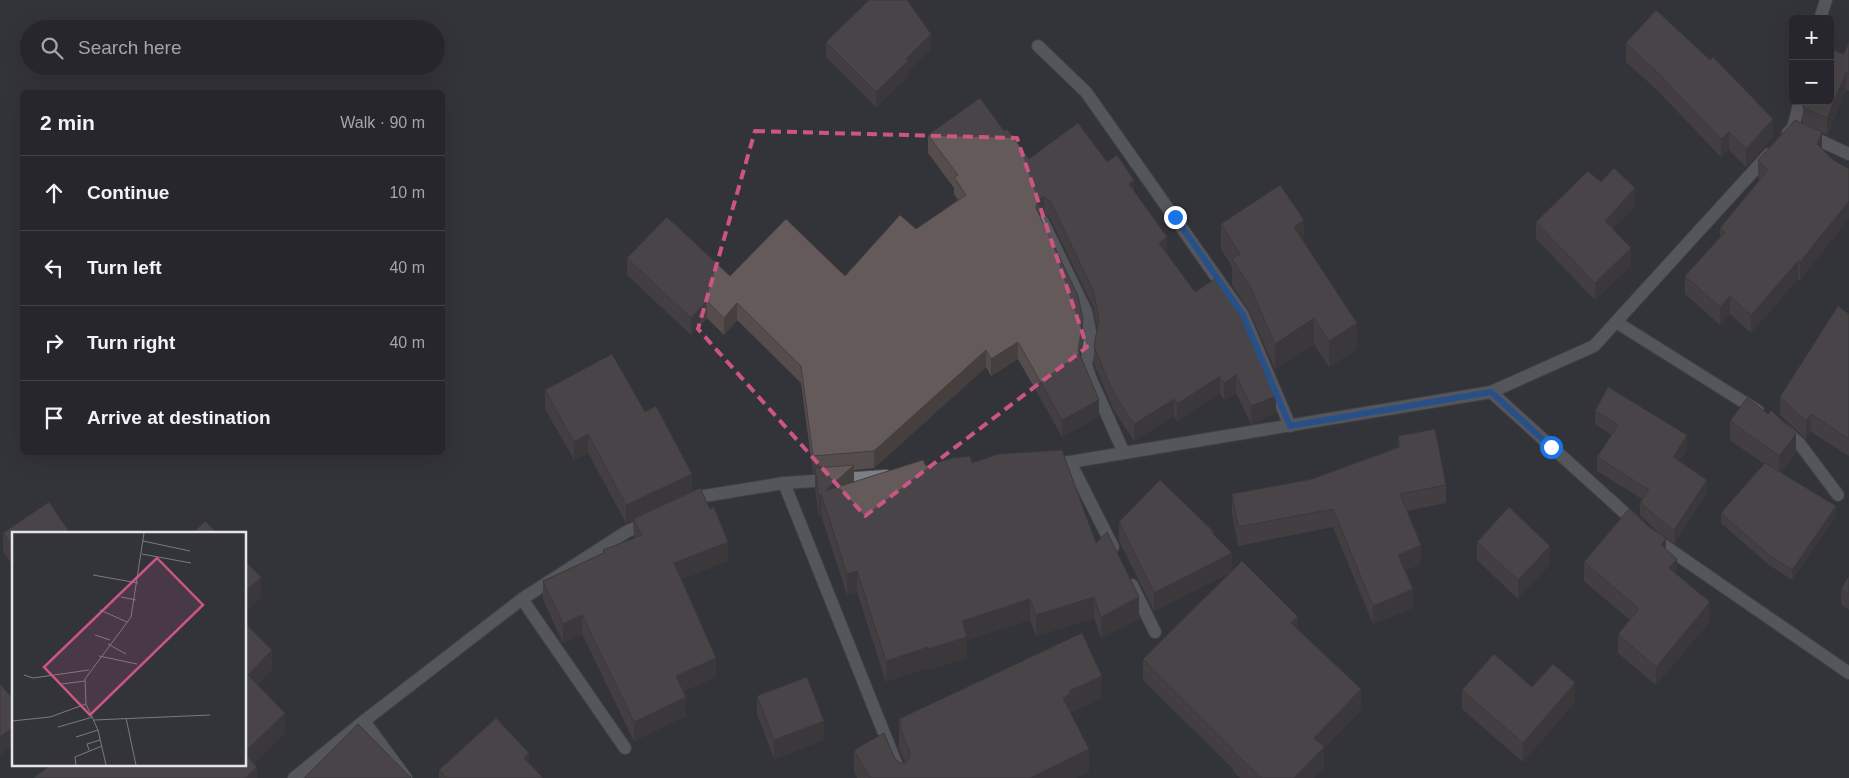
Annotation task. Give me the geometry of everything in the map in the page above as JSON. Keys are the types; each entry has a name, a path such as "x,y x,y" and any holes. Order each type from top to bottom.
{"street":[{"path":"1821,15 1826,0"},
{"path":"1038,46 1086,92 1243,315 1290,426"},
{"path":"1040,464 1070,462 1491,392 1594,346 1793,128 1799,105"},
{"path":"1793,128 1849,154"},
{"path":"1043,222 1086,311 1091,336 1086,365 1124,453"},
{"path":"1616,322 1772,420 1799,443 1838,495"},
{"path":"1491,392 1654,540 1849,673"},
{"path":"1070,462 1119,560"},
{"path":"678,508 704,496 784,483 902,474"},
{"path":"784,483 902,778"},
{"path":"294,778 364,721 522,599 626,532 661,516"},
{"path":"1128,578 1155,632"},
{"path":"522,599 625,748"},
{"path":"364,721 406,778"}],"highlighted area":[{"path":"755,131 1017,138 1087,347 865,516 698,329"}],"building":[{"path":"869,0 907,0 931,34 906,59 908,61 876,92 826,42"},
{"path":"1656,10 1710,60 1713,57 1773,119 1746,149 1729,132 1721,139 1657,72 1626,43"},
{"path":"1849,42 1849,74 1846,73 1834,101 1834,50 1844,54"},
{"path":"980,98 1004,131 1007,129 1029,159 1078,123 1107,162 1117,155 1134,180 1129,184 1167,237 1159,243 1195,292 1218,277 1236,302 1276,396 1251,406 1236,375 1224,383 1220,376 1177,404 1174,399 1134,424 1113,392 1094,347 1099,318 1093,290 1050,201 1044,197 1037,200 1036,208 1078,296 1083,319 1078,350 1099,400 1062,420 1018,342 991,359 986,350 874,451 813,456 801,366 737,303 724,318 707,301 691,318 627,258 667,217 730,276 786,219 845,276 900,215 916,229 966,195 954,177 958,175 928,135"},
{"path":"1803,105 1832,105 1827,118 1803,107"},
{"path":"1795,120 1822,132 1817,144 1833,160 1849,169 1849,201 1800,262 1798,261 1751,315 1730,296 1720,307 1685,276 1725,232 1720,228 1768,170 1758,160"},
{"path":"1614,168 1635,188 1605,221 1631,248 1595,283 1536,222 1588,171 1601,182"},
{"path":"1280,185 1304,220 1294,227 1357,323 1329,341 1314,318 1275,344 1250,286 1232,259 1240,254 1221,224"},
{"path":"1838,306 1849,314 1849,439 1811,414 1806,421 1780,397"},
{"path":"612,354 645,412 656,406 692,474 626,505 588,434 574,442 545,390"},
{"path":"1608,387 1687,435 1673,457 1707,480 1674,530 1640,502 1649,490 1597,457 1618,425 1595,411"},
{"path":"1747,398 1768,414 1771,410 1796,434 1779,456 1730,421"},
{"path":"1435,429 1446,485 1400,494 1421,545 1398,555 1413,589 1373,606 1333,509 1238,527 1232,494 1312,479 1400,447 1398,436"},
{"path":"1062,450 1096,543 1107,532 1139,597 1101,617 1094,597 1036,615 1030,599 962,621 967,637 886,661 857,571 847,574 821,494 819,497 815,468 854,465 825,491 923,460 926,466 952,458 970,456 972,463 998,454"},
{"path":"1765,463 1836,506 1792,570 1769,555 1721,513"},
{"path":"1160,480 1214,532 1211,532 1232,553 1154,593 1119,522"},
{"path":"700,488 710,509 714,507 728,542 674,563 716,658 676,676 686,697 634,722 582,615 563,624 543,581 604,553 603,550 642,535 633,519"},
{"path":"49,502 69,532 12,532 12,546 3,533"},
{"path":"1509,507 1550,546 1518,580 1477,542"},
{"path":"1629,509 1649,527 1666,538 1661,545 1677,559 1669,568 1710,602 1656,667 1618,634 1639,609 1584,562"},
{"path":"205,521 216,532 194,532"},
{"path":"1242,561 1298,617 1291,623 1361,689 1314,738 1324,747 1294,778 1262,778 1143,659"},
{"path":"246,562 261,577 246,591"},
{"path":"1849,576 1849,594 1841,589"},
{"path":"246,624 272,650 248,675 285,713 246,751"},
{"path":"1082,633 1102,676 1069,691 1070,694 1063,698 1089,749 1030,778 870,778 854,750 884,733 895,759 900,763 905,763 910,757 910,753 899,725 902,724 899,719"},
{"path":"1494,654 1532,687 1553,664 1575,683 1523,743 1462,690"},
{"path":"807,677 824,721 774,740 757,696"},
{"path":"0,684 12,698 12,728 0,737"},
{"path":"496,718 529,753 524,758 543,778 446,778 439,770"},
{"path":"358,724 411,778 305,777"},
{"path":"246,755 257,767 245,778 33,778 49,766 246,766"}],"route":[{"path":"1175,217 1243,315 1290,426 1491,392 1551,447"}]}
